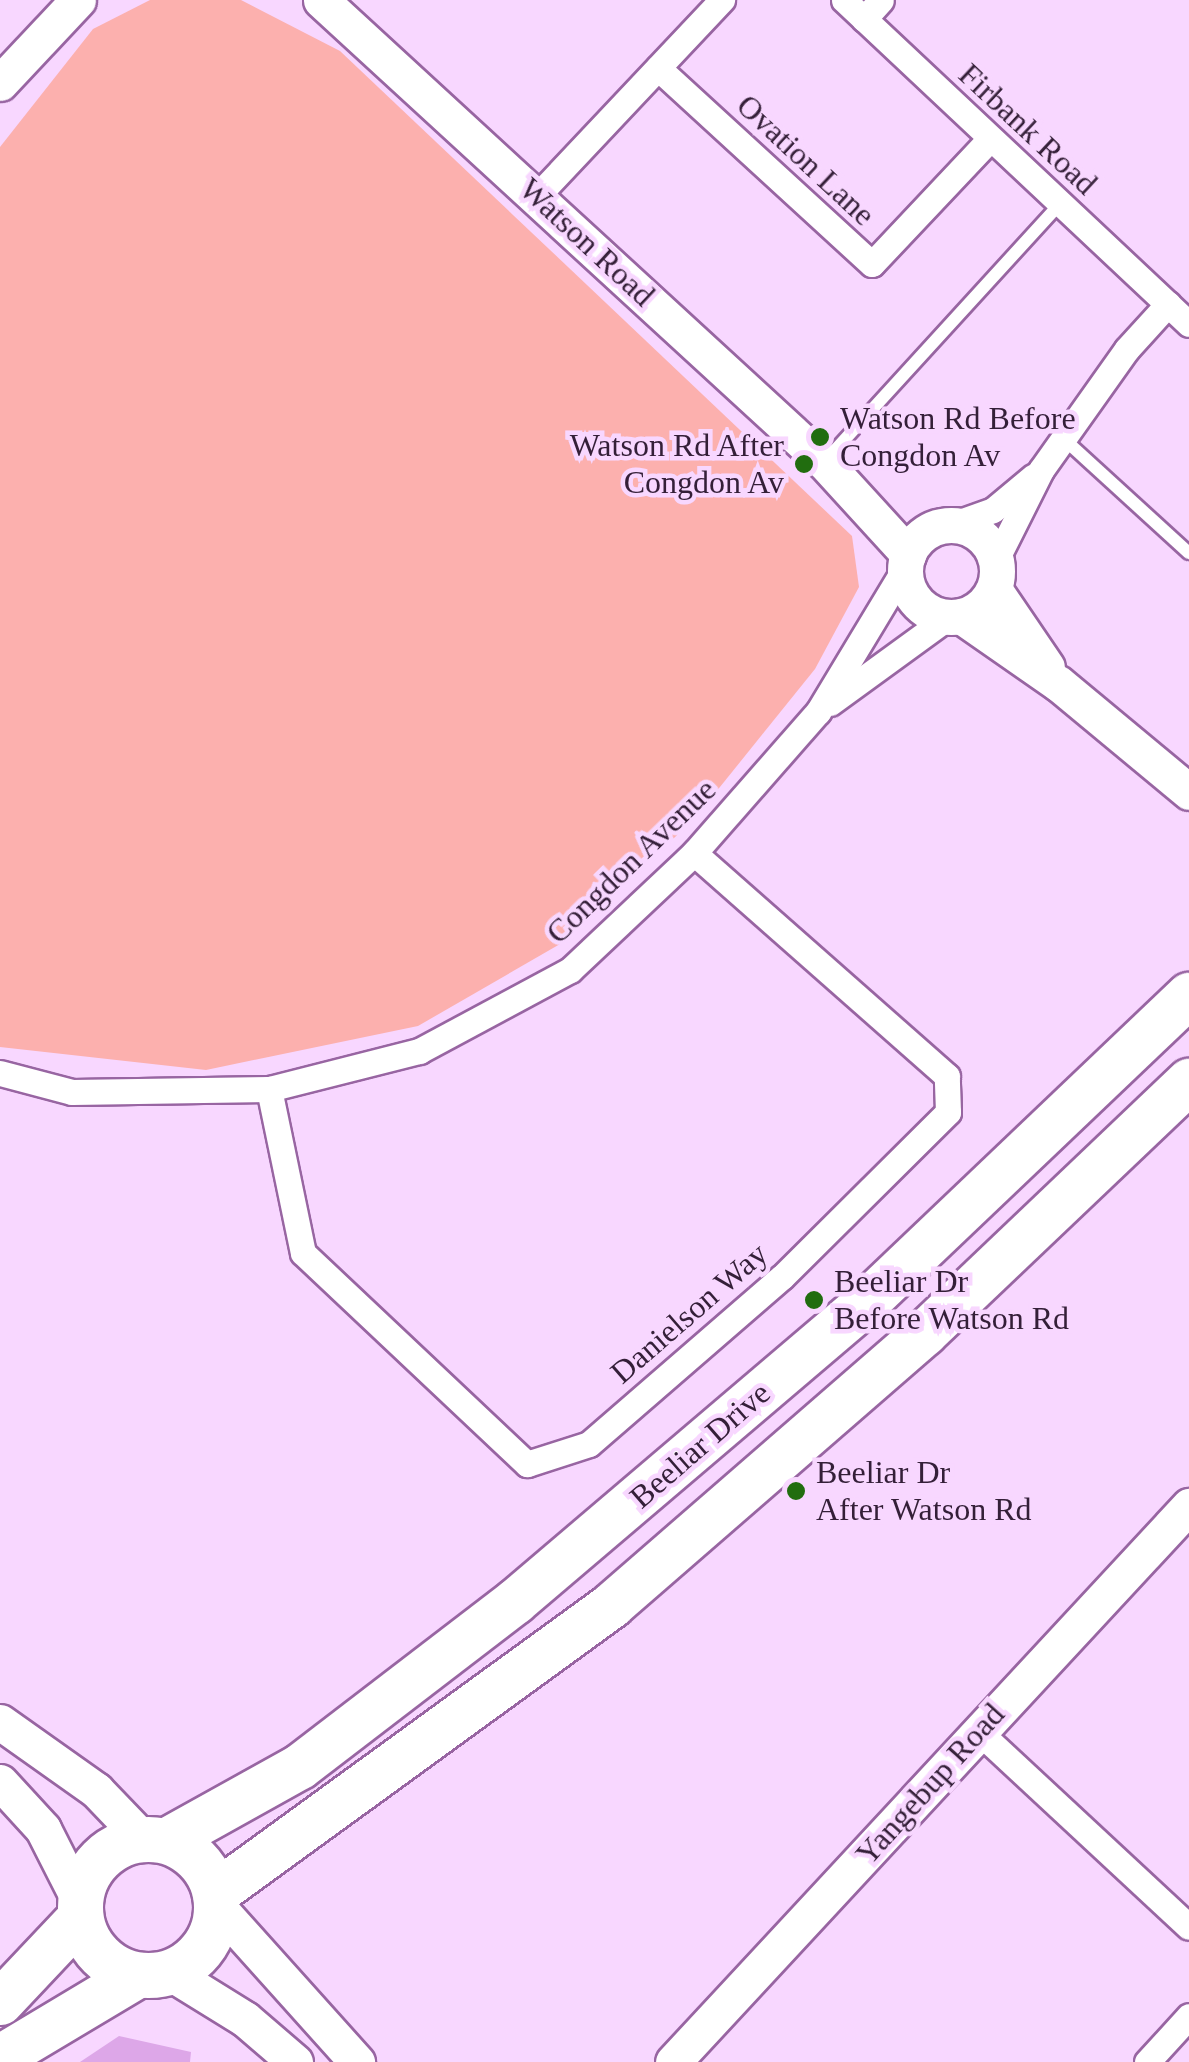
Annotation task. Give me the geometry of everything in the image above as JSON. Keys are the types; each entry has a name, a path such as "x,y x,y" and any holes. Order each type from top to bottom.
{"highway":[{"name":"Beeliar Drive","path":"154,1839 300,1766 515,1601 864,1304 1189,995"},
{"name":"Beeliar Drive","path":"216,1899 611,1605 924,1334 1189,1081"},
{"path":"0,2002 80,1909 100,1857 154,1839 198,1860 216,1899 204,1946 0,2058"},
{"path":"80,1909 94,1949 153,1973"}],"street":[{"path":"0,83 78,0"},
{"name":"Watson Road","path":"321,0 824,462 851,489 906,561"},
{"path":"536,196 722,0"},
{"name":"Firbank Road","path":"844,0 872,9 990,139 1189,324"},
{"name":"Ovation Lane","path":"658,68 872,264 990,139"},
{"path":"954,617 995,574 1041,470 1127,349 1168,304"},
{"path":"1041,470 992,510 947,525 906,561 920,607 954,617 1059,684 1189,792"},
{"name":"Watson Road","path":"851,489 947,525"},
{"path":"947,525 981,535 995,574 1059,684"},
{"name":"Congdon Avenue","path":"0,1073 72,1092 268,1090 419,1051 570,970 694,853 818,712 906,561"},
{"name":"Congdon Avenue","path":"818,712 954,617"},
{"name":"Danielson Way","path":"268,1090 303,1253 527,1464 589,1444 782,1277 948,1112 947,1076 694,853"},
{"name":"Yangebup Road","path":"673,2062 977,1730 1189,1506"},
{"path":"0,1722 96,1790 154,1839"},
{"path":"977,1730 1189,1927"},
{"path":"0,1782 44,1829 80,1909"},
{"path":"216,1899 358,2062"},
{"path":"153,1973 244,2018 295,2062"},
{"path":"1147,2062 1189,2016"}],"lane":[{"path":"824,462 1060,204"},
{"path":"1064,439 1189,553"}],"shaded area":[{"path":"150,0 241,0 340,51 852,536 859,587 815,669 695,818 567,940 418,1026 206,1070 0,1047 0,147 93,29"}],"building":[{"path":"119,2036 191,2052 190,2062 80,2062"}],"place":[{"name":"Watson Rd Before Congdon Av","path":"820,437"},
{"name":"Watson Rd After Congdon Av","path":"804,464"},
{"name":"Beeliar Dr Before Watson Rd","path":"814,1300"},
{"name":"Beeliar Dr After Watson Rd","path":"796,1491"}]}
